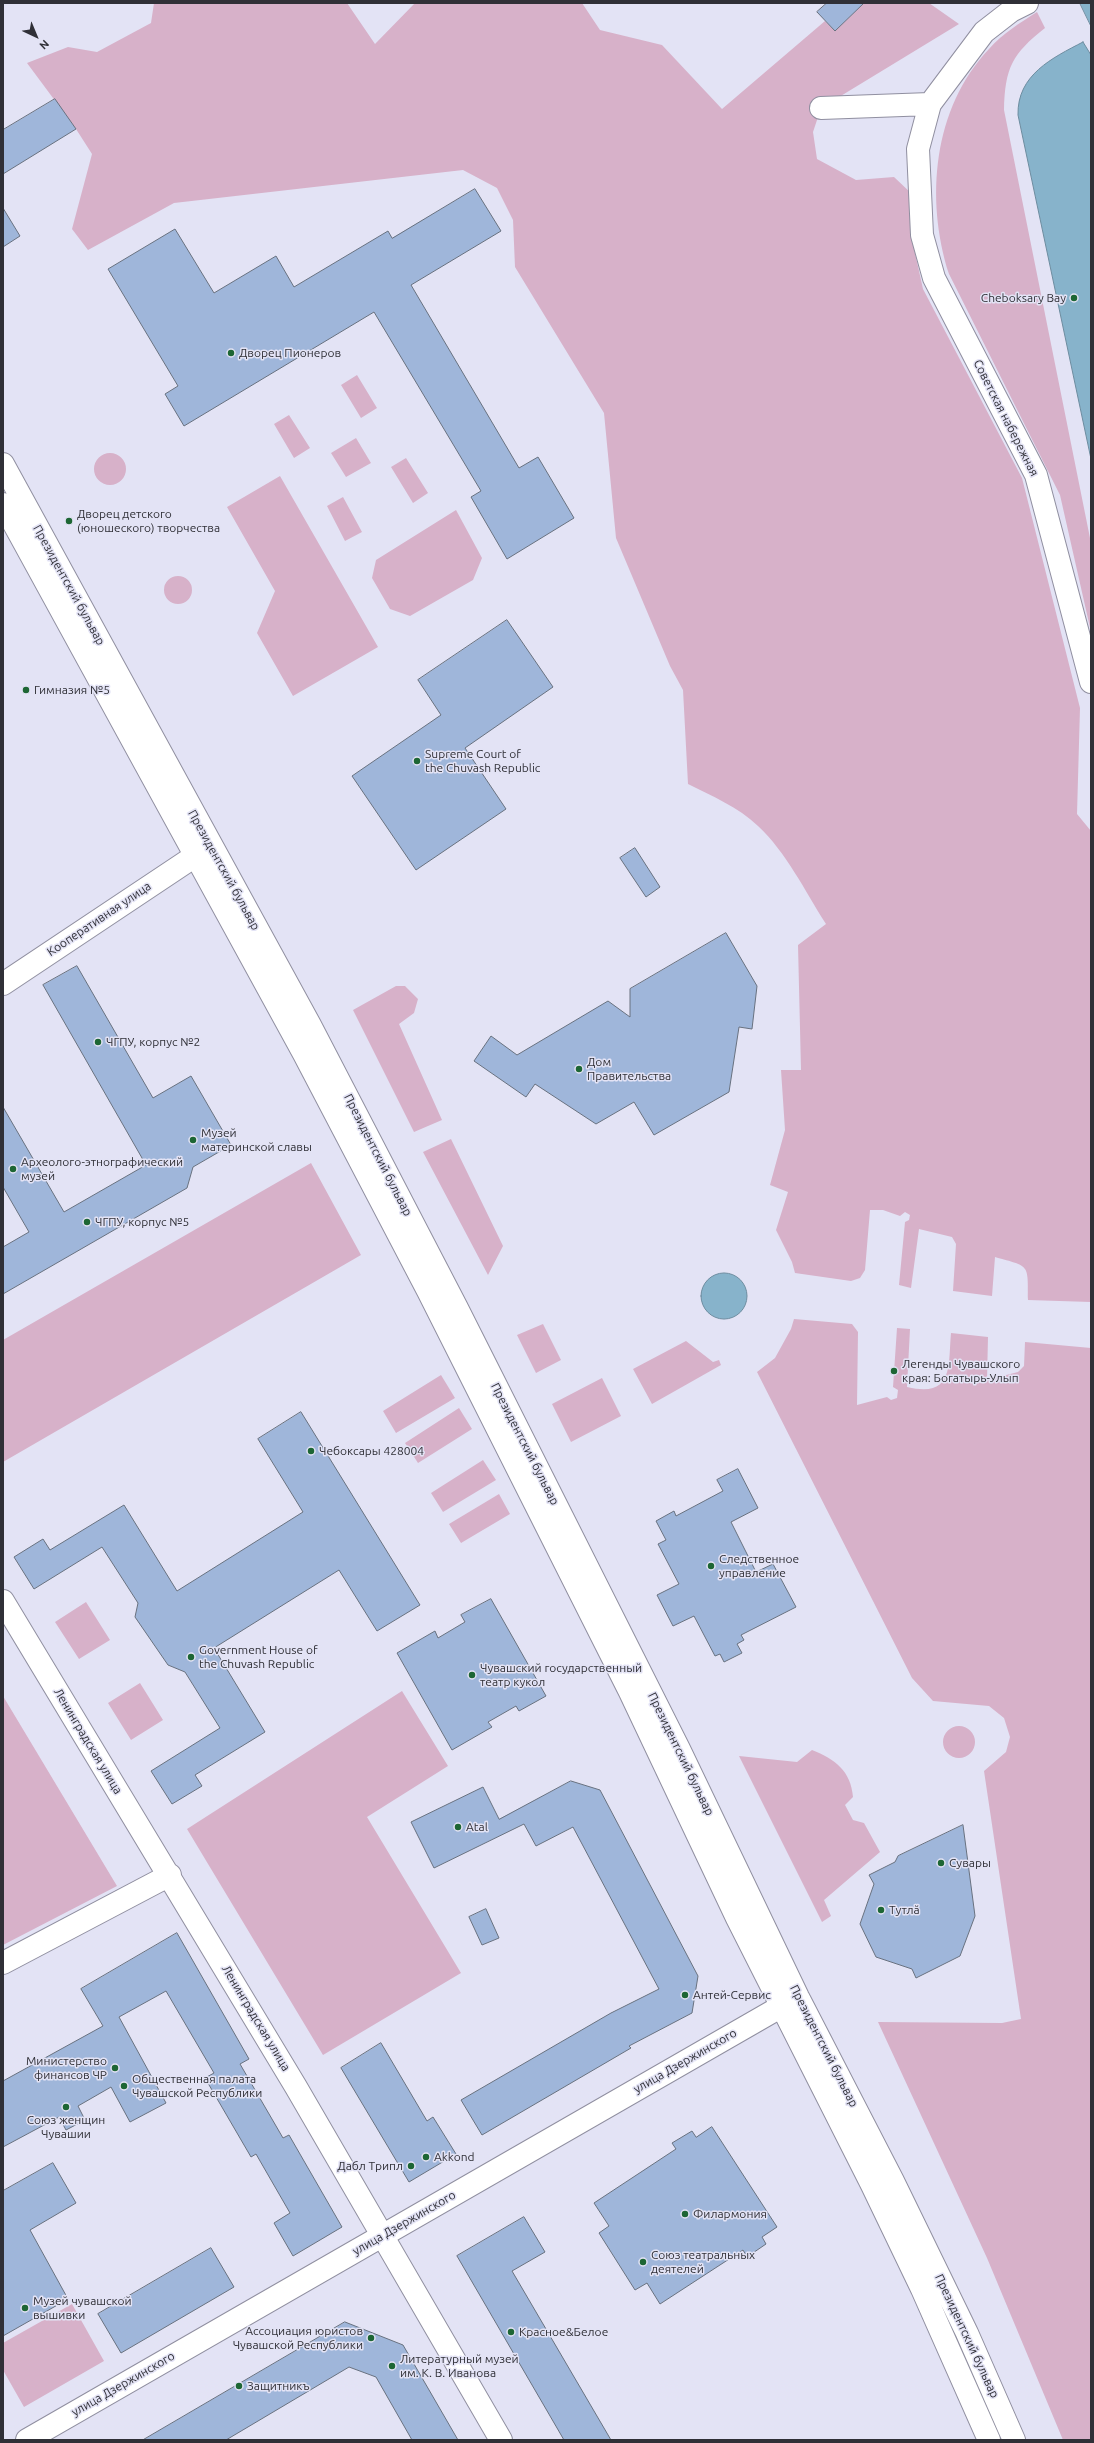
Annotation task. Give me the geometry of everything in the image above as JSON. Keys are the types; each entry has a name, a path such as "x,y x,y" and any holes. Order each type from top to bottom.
{"street":[{"path":"821,108 930,104 984,32 1011,11 1027,3"},
{"name":"Советская набережная","path":"930,104 918,149 922,235 934,278 1036,475 1091,682"},
{"name":"Президентский бульвар","path":"3,464 157,767"},
{"name":"Президентский бульвар","path":"3,504 157,767 302,1030 449,1312 670,1753 737,1918 790,2002 893,2181 964,2326 1014,2440"},
{"name":"Кооперативная улица","path":"3,984 203,851"},
{"name":"Ленинградская улица","path":"3,1601 170,1875 384,2234 501,2440"},
{"path":"3,1963 170,1875"},
{"name":"Президентский бульвар","path":"790,2002 989,2440"},
{"name":"улица Дзержинского","path":"27,2440 790,2002"}],"shaded area":[{"path":"154,3 347,3 375,44 415,3 582,3 600,30 662,45 722,109 825,21 835,31 864,3 929,3 959,24 821,108 813,132 817,159 856,180 894,177 912,194 913,244 923,289 1022,478 1080,708 1077,814 1091,831 1091,1302 1028,1300 1028,1279 1025,1268 1021,1265 995,1257 992,1296 953,1291 956,1244 952,1237 919,1229 911,1288 899,1285 905,1222 909,1220 910,1215 905,1212 900,1216 883,1210 870,1210 865,1270 860,1278 851,1281 795,1273 792,1262 776,1230 788,1192 770,1185 785,1130 781,1070 801,1070 798,945 826,924 795,872 768,836 742,813 688,784 683,690 670,666 616,538 604,413 515,267 513,220 497,188 463,170 174,203 88,250 72,229 92,154 76,129 27,63 68,47 97,52 151,23"},
{"path":"1037,12 1045,28 1025,46 1012,63 1006,83 1004,110 1091,543 1091,632 1060,495 949,274 937,216 936,185 939,156 945,126 956,98 970,73 994,43 1018,24"},
{"path":"357,375 377,408 361,418 341,385"},
{"path":"289,415 310,448 294,458 274,424"},
{"path":"356,438 371,463 346,477 331,453"},
{"path":"110,453 121,458 126,469 121,480 110,485 99,480 94,469 99,458"},
{"path":"406,458 428,493 413,503 391,467"},
{"path":"280,476 378,647 293,696 257,633 275,591 227,507"},
{"path":"343,497 362,532 345,541 327,506"},
{"path":"456,510 482,558 473,580 410,616 390,609 372,578 376,560"},
{"path":"178,576 184,577 188,580 191,584 191,596 188,600 184,603 178,604 172,603 168,600 165,596 164,590 165,584 168,580 172,577"},
{"path":"396,986 405,986 418,999 414,1013 399,1024 442,1120 414,1132 353,1010"},
{"path":"451,1139 503,1246 488,1275 423,1152"},
{"path":"311,1163 361,1255 3,1462 3,1340"},
{"path":"794,1319 852,1324 858,1332 857,1405 887,1397 891,1400 897,1398 898,1390 893,1387 897,1328 910,1329 907,1387 922,1389 933,1388 941,1383 946,1376 951,1333 988,1337 987,1380 1018,1372 1024,1366 1025,1342 1091,1348 1091,2440 1063,2440 987,2258 878,2022 1002,2023 1021,2019 984,1771 1006,1752 1010,1737 1004,1718 989,1706 933,1701 912,1678 757,1372 775,1358 791,1329"},
{"path":"543,1324 561,1360 536,1373 517,1335"},
{"path":"686,1341 713,1362 719,1360 721,1365 652,1404 633,1369"},
{"path":"441,1375 455,1398 396,1433 383,1411"},
{"path":"602,1378 621,1416 571,1442 552,1404"},
{"path":"459,1408 472,1429 418,1463 405,1443"},
{"path":"483,1460 496,1480 443,1512 431,1493"},
{"path":"499,1494 510,1514 461,1543 449,1524"},
{"path":"86,1602 110,1640 79,1659 55,1622"},
{"path":"140,1683 163,1720 131,1740 108,1703"},
{"path":"402,1691 448,1766 367,1817 461,1973 323,2055 187,1829"},
{"path":"3,1696 117,1886 3,1945"},
{"path":"956,1726 962,1726 971,1730 975,1742 971,1754 962,1758 956,1758 947,1754 943,1745 943,1739 947,1730"},
{"path":"812,1750 828,1757 845,1773 852,1788 853,1797 845,1805 853,1820 864,1823 880,1852 824,1900 831,1916 822,1922 739,1756 797,1762"},
{"path":"72,2304 104,2361 24,2407 3,2370 3,2343"}],"water":[{"path":"1080,3 1091,3 1091,26"},
{"name":"Cheboksary Bay","path":"1083,42 1091,55 1091,459 1018,115 1019,101 1023,89 1038,70"},
{"path":"720,1273 728,1273 737,1277 743,1283 747,1296 743,1309 737,1315 728,1319 720,1319 711,1315 705,1309 701,1300 701,1292 705,1283 711,1277"}],"building":[{"path":"827,3 864,3 835,31 817,12"},
{"path":"55,99 76,129 3,174 3,130"},
{"name":"Дворец Пионеров","path":"475,189 501,231 411,285 519,468 538,457 574,518 507,559 471,497 481,491 374,312 184,426 165,394 178,386 108,269 175,229 214,293 276,256 294,287 388,231 392,238"},
{"path":"3,208 20,236 3,247"},
{"path":"507,620 553,687 465,748 506,809 416,870 352,776 441,715 418,680"},
{"path":"635,848 660,887 646,897 620,858"},
{"path":"726,933 757,986 752,1029 739,1027 729,1092 654,1135 634,1102 596,1124 535,1084 526,1097 474,1061 491,1036 517,1055 608,1001 630,1017 630,989"},
{"path":"77,966 153,1098 191,1076 231,1145 193,1167 187,1188 3,1294 3,1247 29,1232 3,1187 3,1107 64,1212 146,1165 43,985"},
{"name":"Government House of the Chuvash Republic","path":"301,1412 420,1605 377,1631 339,1570 214,1648 265,1732 195,1775 202,1786 172,1804 151,1771 220,1728 185,1672 168,1665 135,1617 138,1603 102,1547 34,1589 14,1557 43,1539 50,1550 124,1505 177,1591 303,1512 258,1439"},
{"name":"Следственное управление","path":"738,1469 758,1508 731,1522 756,1572 773,1564 796,1607 741,1635 744,1640 737,1644 742,1653 724,1662 720,1654 715,1656 694,1616 673,1626 657,1595 679,1584 658,1544 666,1540 656,1521 674,1511 676,1516 723,1491 717,1480"},
{"name":"Чувашский государственный театр кукол","path":"491,1599 546,1696 519,1711 516,1706 488,1722 492,1727 452,1750 397,1653 435,1631 438,1638 465,1622 461,1615"},
{"path":"571,1781 600,1790 698,1976 692,2013 629,2046 631,2048 482,2135 461,2100 611,2013 659,1989 573,1827 536,1846 524,1824 434,1868 411,1822 483,1787 499,1819"},
{"path":"963,1825 975,1916 960,1956 916,1978 912,1969 876,1957 860,1924 874,1884 869,1875 895,1862 898,1856"},
{"path":"486,1909 499,1938 482,1945 469,1917"},
{"path":"177,1933 249,2059 240,2064 283,2138 289,2135 342,2227 293,2256 274,2223 290,2213 256,2154 251,2157 205,2078 214,2073 166,1991 119,2017 166,2103 130,2122 111,2087 78,2106 85,2120 66,2130 59,2117 3,2147 3,2081 103,2026 81,1989"},
{"path":"381,2043 427,2121 433,2117 456,2154 409,2182 341,2068"},
{"name":"Филармония","path":"712,2127 777,2227 762,2237 766,2244 747,2257 743,2250 660,2304 647,2283 635,2290 599,2233 609,2226 594,2203 676,2149 672,2143 692,2131 696,2137"},
{"path":"53,2163 76,2203 30,2230 68,2299 3,2336 3,2191"},
{"path":"524,2217 545,2252 512,2271 611,2440 564,2440 457,2256"},
{"path":"211,2248 234,2287 121,2353 98,2314"},
{"path":"345,2322 403,2345 458,2440 412,2440 376,2377 349,2367 226,2440 143,2440"}],"place":[{"name":"Cheboksary Bay","path":"1074,298"},
{"name":"Дворец Пионеров","path":"231,353"},
{"name":"Дворец детского (юношеского) творчества","path":"69,521"},
{"name":"Гимназия №5","path":"26,690"},
{"name":"Supreme Court of the Chuvash Republic","path":"417,761"},
{"name":"ЧГПУ, корпус №2","path":"98,1042"},
{"name":"Дом Правительства","path":"579,1069"},
{"name":"Музей материнской славы","path":"193,1140"},
{"name":"Археолого-этнографический музей","path":"13,1169"},
{"name":"ЧГПУ, корпус №5","path":"87,1222"},
{"name":"Легенды Чувашского края: Богатырь-Улып","path":"894,1371"},
{"name":"Чебоксары 428004","path":"311,1451"},
{"name":"Следственное управление","path":"711,1566"},
{"name":"Government House of the Chuvash Republic","path":"191,1657"},
{"name":"Чувашский государственный театр кукол","path":"472,1675"},
{"name":"Atal","path":"458,1827"},
{"name":"Сувары","path":"941,1863"},
{"name":"Тутлӑ","path":"881,1910"},
{"name":"Антей-Сервис","path":"685,1995"},
{"name":"Министерство финансов ЧР","path":"115,2068"},
{"name":"Общественная палата Чувашской Республики","path":"124,2086"},
{"name":"Союз женщин Чувашии","path":"66,2107"},
{"name":"Akkond","path":"426,2157"},
{"name":"Дабл Трипл","path":"411,2166"},
{"name":"Филармония","path":"685,2214"},
{"name":"Союз театральных деятелей","path":"643,2262"},
{"name":"Музей чувашской вышивки","path":"25,2308"},
{"name":"Красное&Белое","path":"511,2332"},
{"name":"Ассоциация юристов Чувашской Республики","path":"371,2338"},
{"name":"Литературный музей им. К. В. Иванова","path":"392,2366"},
{"name":"Защитникъ","path":"239,2386"}]}
